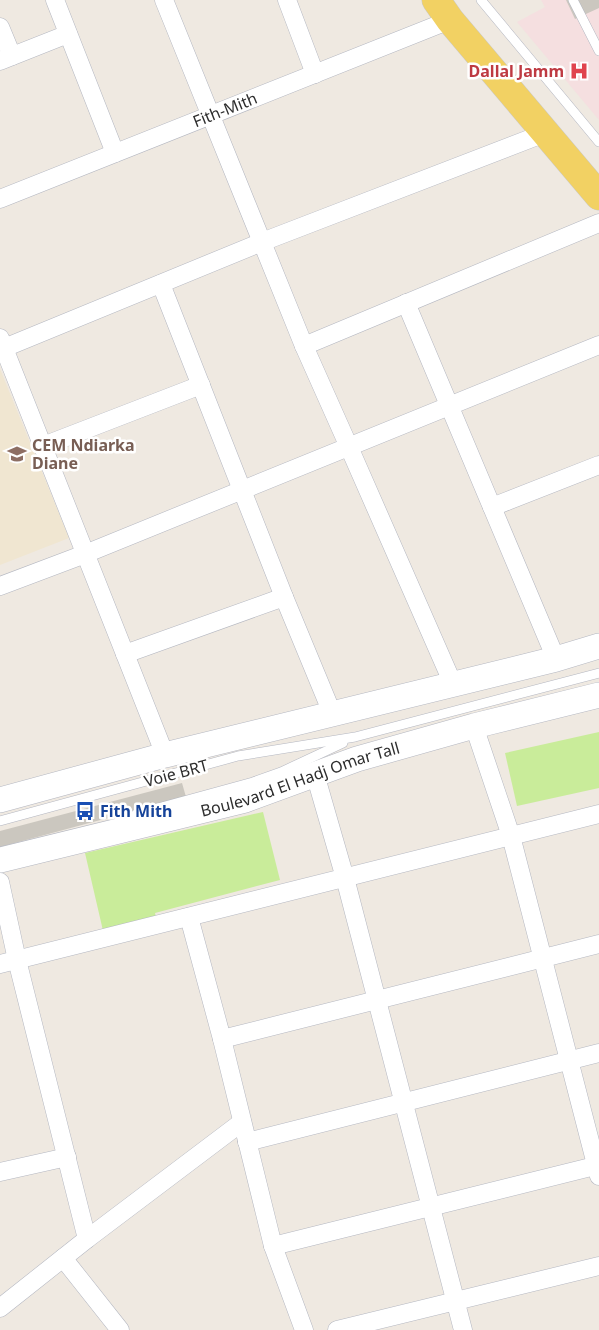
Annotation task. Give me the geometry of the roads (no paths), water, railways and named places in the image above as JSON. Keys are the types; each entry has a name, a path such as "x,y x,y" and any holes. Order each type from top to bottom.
{"main road":[{"path":"443,10 599,196"},
{"path":"0,800 165,755 556,659 599,646"},
{"name":"Boulevard El Hadj Omar Tall","path":"9,853 244,800 357,758 599,695"}],"street":[{"path":"55,0 115,153"},
{"path":"164,0 304,346 453,684"},
{"path":"287,0 315,74"},
{"name":"Fith-Mith","path":"0,199 315,74 443,10"},
{"path":"0,27 6,58 68,34"},
{"path":"165,755 2,343 161,284 262,242 545,133"},
{"path":"304,346 599,223"},
{"path":"161,284 284,597 332,713"},
{"path":"406,303 556,659"},
{"path":"0,586 242,491 599,345"},
{"path":"42,446 201,385"},
{"path":"492,507 599,465"},
{"path":"125,654 284,597"},
{"path":"273,1246 598,1169 511,836 474,726"},
{"path":"315,774 345,878 463,1330"},
{"path":"0,964 599,814"},
{"path":"0,882 17,960 87,1239"},
{"path":"189,917 222,1039 273,1246 304,1330"},
{"path":"222,1039 599,944"},
{"path":"247,1142 599,1053"},
{"path":"0,1308 87,1239 242,1122"},
{"path":"0,1172 67,1158"},
{"path":"63,1258 120,1330"},
{"path":"337,1330 599,1266"}],"lane":[{"path":"481,0 599,142"},
{"path":"573,0 599,51"},
{"name":"Voie BRT","path":"0,820 238,756 355,737 599,672"},
{"name":"Voie BRT","path":"131,815 253,782 281,772 355,737"},
{"path":"0,851 9,853"}],"place":[{"name":"Dallal Jamm","path":"579,71"},
{"name":"CEM Ndiarka Diane","path":"17,454"},
{"name":"Fith Mith","path":"85,811"}]}
